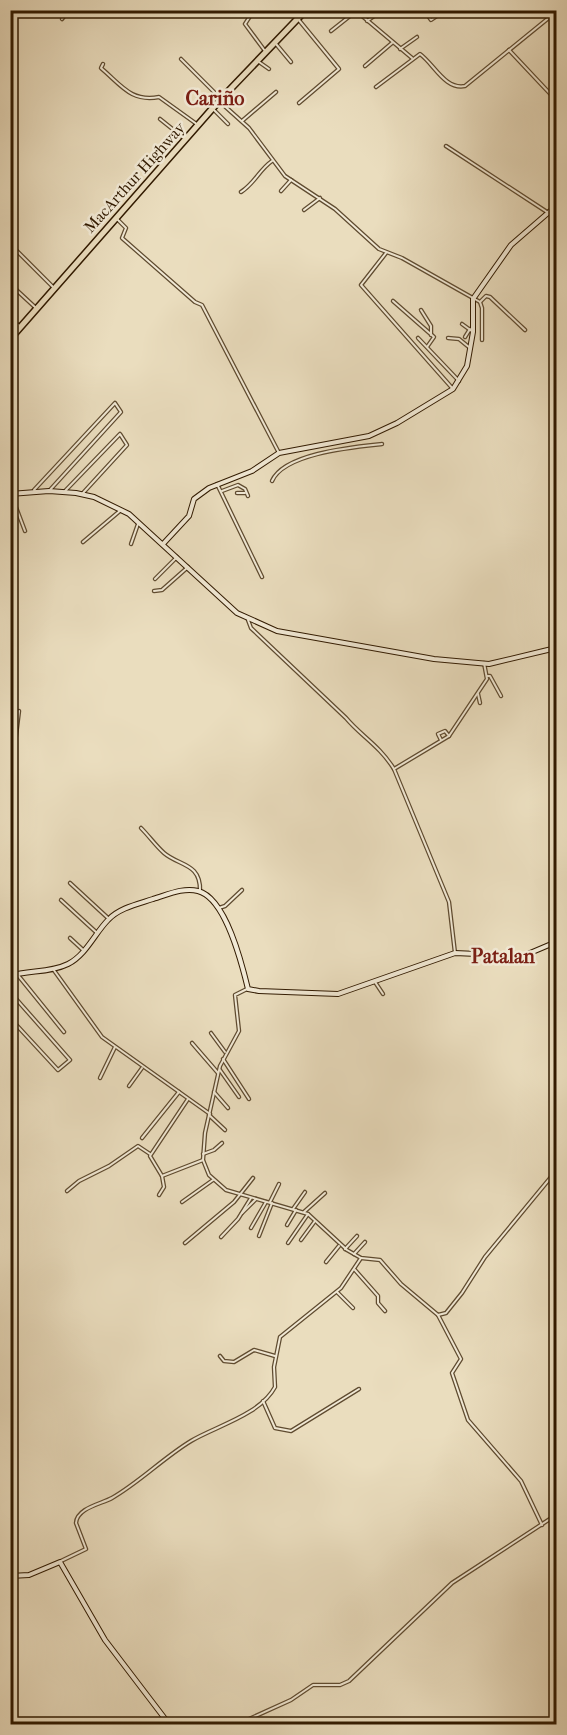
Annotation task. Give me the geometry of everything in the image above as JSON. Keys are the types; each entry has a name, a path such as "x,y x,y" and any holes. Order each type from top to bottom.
{"highway":[{"name":"MacArthur Highway","path":"10,339 115,217 304,11"}],"street":[{"path":"62,19 69,10"},
{"path":"254,10 245,24 265,51"},
{"path":"367,21 383,10"},
{"path":"424,10 431,20 446,10"},
{"path":"331,31 355,11 412,58"},
{"path":"376,87 417,54 423,55 441,76 454,85 462,87 556,12"},
{"path":"298,19 339,69 299,102"},
{"path":"400,50 417,37"},
{"path":"274,43 291,62"},
{"path":"365,66 392,43"},
{"path":"509,50 556,100"},
{"path":"181,59 242,121 272,161 291,180 320,198 386,254 402,258 480,302 482,340"},
{"path":"257,60 269,69"},
{"path":"103,64 101,68 134,95 148,100 159,97 198,125"},
{"path":"242,121 276,92"},
{"path":"213,108 228,124"},
{"path":"160,119 185,139"},
{"path":"446,146 556,215"},
{"path":"241,192 251,186 260,170 272,161"},
{"path":"281,191 291,180"},
{"path":"304,210 320,198"},
{"path":"164,544 189,516 194,499 217,484 252,471 279,453 369,436 397,423 453,389 467,366 473,299 511,245 556,206"},
{"path":"115,217 126,228 122,238 195,302 202,305 279,453"},
{"path":"10,244 54,288"},
{"path":"386,254 361,285 453,389"},
{"path":"10,284 37,309"},
{"path":"480,302 486,296 490,297 525,330"},
{"path":"393,302 431,335 434,339 427,347"},
{"path":"421,310 431,326 431,335"},
{"path":"10,317 20,327"},
{"path":"462,324 471,331"},
{"path":"465,337 471,331"},
{"path":"418,338 459,381"},
{"path":"448,338 459,339 470,348"},
{"path":"32,493 115,403 121,412 49,491"},
{"path":"65,491 120,434 127,445 82,494"},
{"path":"322,444 324,452"},
{"path":"272,481 284,467 324,452 382,444"},
{"path":"217,484 262,577"},
{"path":"221,492 238,485 247,495 237,493"},
{"path":"25,531 11,494 49,491 82,494 121,510 139,521 221,600 248,620 277,631 434,659 484,663 556,648"},
{"path":"83,542 121,510"},
{"path":"131,544 139,521"},
{"path":"155,579 177,557"},
{"path":"154,591 162,590 188,567"},
{"path":"248,620 251,628 346,718 352,728 361,731 372,741 394,769 449,902 455,953"},
{"path":"484,663 487,675 490,676 501,696"},
{"path":"394,769 448,736 478,694 487,675"},
{"path":"478,694 480,703"},
{"path":"10,785 19,711"},
{"path":"441,740 438,734 440,732 444,731 448,736"},
{"path":"141,828 165,854 182,861 198,877 200,891"},
{"path":"70,883 109,919"},
{"path":"218,909 229,903 242,890"},
{"path":"10,976 53,969 70,963 84,950 109,919 131,907 174,892 200,891 209,897 218,909 238,949 248,989"},
{"path":"60,900 97,933"},
{"path":"70,938 84,950"},
{"path":"542,1525 521,1481 466,1416 452,1373 461,1359 438,1315 401,1284 380,1260 361,1258 345,1249 308,1214 220,1187 213,1180 203,1160 203,1154 219,1071 240,1028 235,995 248,989 334,995 455,953 523,956 556,942"},
{"path":"53,969 101,1035 142,1068 210,1114 225,1130"},
{"path":"17,974 64,1032"},
{"path":"375,982 383,994"},
{"path":"10,992 70,1060 58,1070 10,1018"},
{"path":"211,1033 226,1054"},
{"path":"192,1043 219,1071 239,1097"},
{"path":"100,1078 116,1047"},
{"path":"223,1059 249,1099"},
{"path":"129,1086 142,1068"},
{"path":"142,1138 179,1092"},
{"path":"214,1092 228,1108"},
{"path":"150,1154 188,1099"},
{"path":"203,1154 214,1150 222,1143"},
{"path":"67,1191 79,1181 138,1146 150,1154 162,1176 164,1187 159,1195"},
{"path":"162,1176 203,1160"},
{"path":"438,1315 446,1313 485,1257 556,1171"},
{"path":"185,1243 221,1214 253,1178"},
{"path":"182,1202 213,1180"},
{"path":"258,1236 279,1184"},
{"path":"287,1225 305,1192"},
{"path":"304,1212 325,1192"},
{"path":"242,1213 251,1198"},
{"path":"221,1237 256,1199"},
{"path":"251,1228 266,1201"},
{"path":"288,1243 308,1214"},
{"path":"301,1240 316,1221"},
{"path":"345,1249 357,1236"},
{"path":"354,1254 365,1242"},
{"path":"326,1262 340,1245"},
{"path":"10,1576 29,1575 86,1549 76,1523 81,1512 112,1498 170,1454 238,1418 262,1400 275,1387 275,1356 284,1333 337,1292 361,1258"},
{"path":"354,1270 378,1296 378,1303 385,1311"},
{"path":"337,1292 353,1308"},
{"path":"220,1356 224,1361 234,1362 254,1350 275,1356"},
{"path":"262,1400 275,1428 291,1431 359,1389"},
{"path":"238,1725 291,1700 312,1685 340,1685 349,1681 452,1583 556,1515"},
{"path":"60,1562 105,1640 169,1725"}],"district":[{"name":"Cariño","path":"215,98"},
{"name":"Patalan","path":"503,956"}]}
